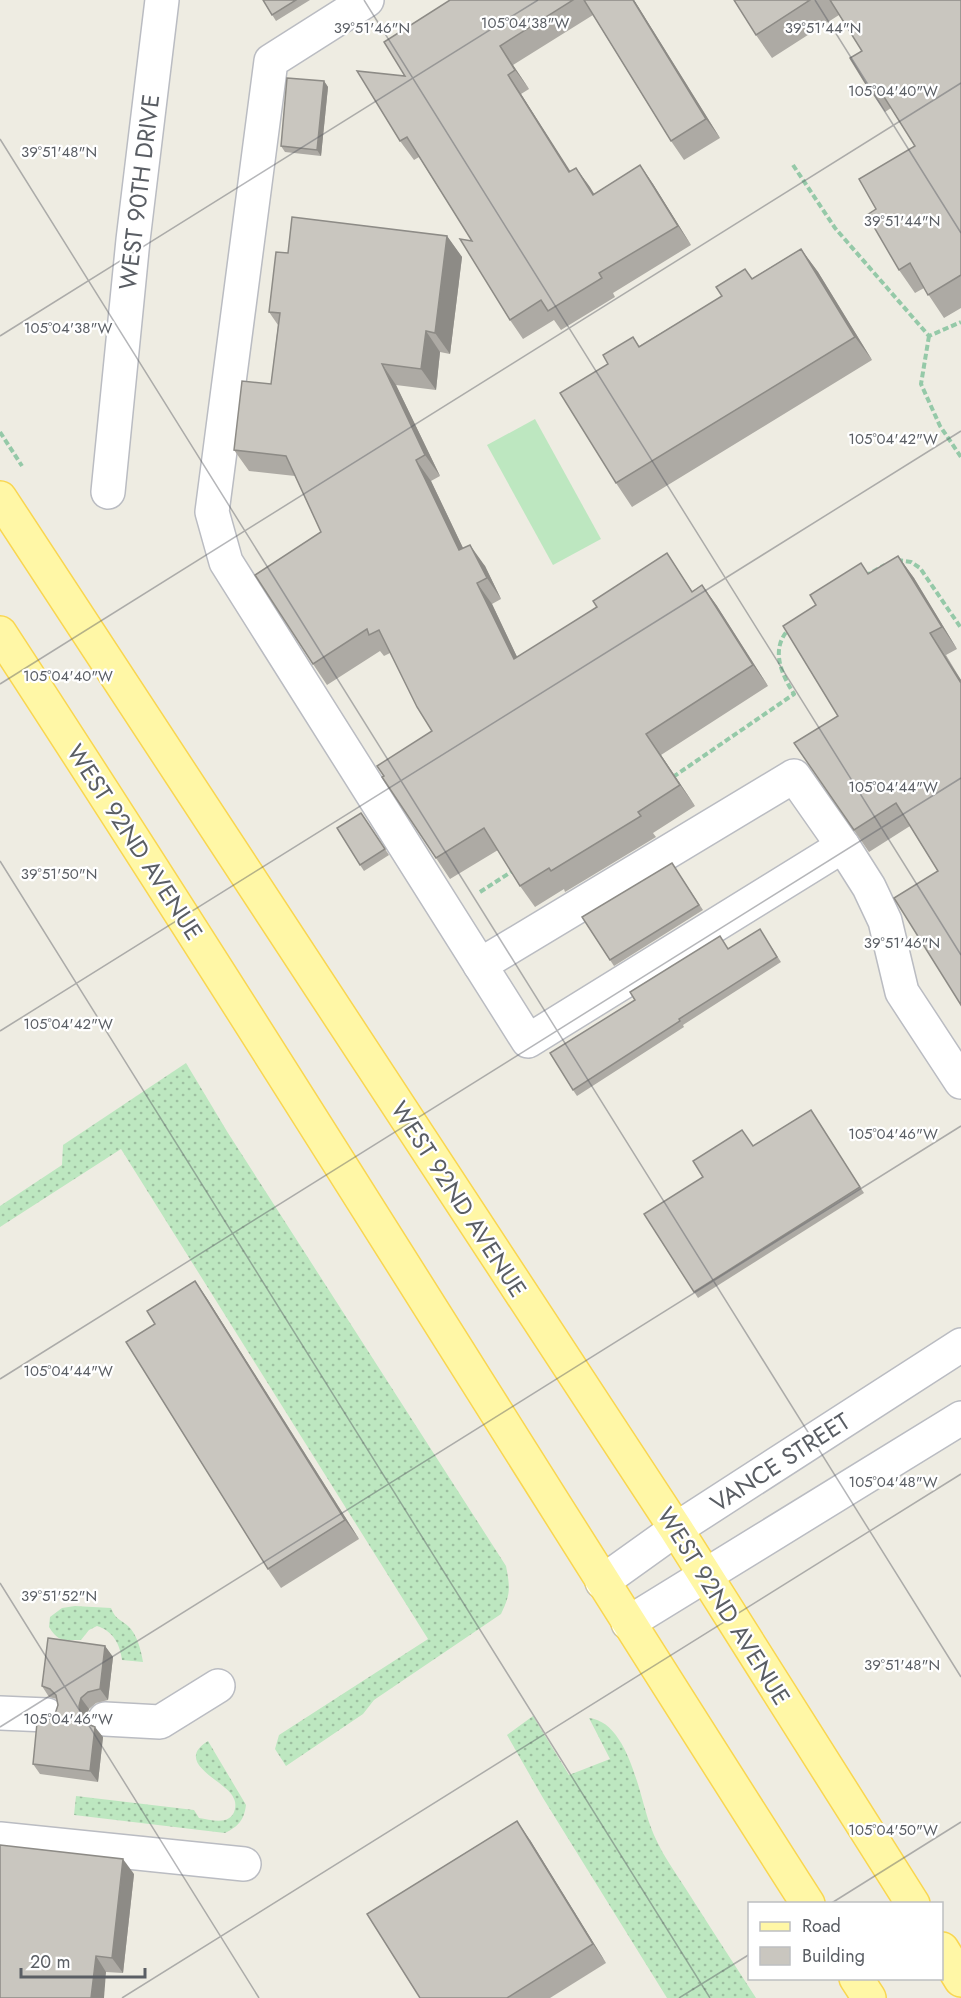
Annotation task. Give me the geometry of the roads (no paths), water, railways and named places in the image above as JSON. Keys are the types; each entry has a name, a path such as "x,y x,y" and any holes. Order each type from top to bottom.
{"main road":[{"name":"WEST 92ND AVENUE","path":"0,498 676,1529 912,1902"},
{"name":"WEST 92ND AVENUE","path":"0,633 324,1137 602,1582 807,1902"},
{"path":"943,1951 961,1980"},
{"path":"857,1980 869,1998"}],"street":[{"name":"WEST 90TH DRIVE","path":"108,492 133,240 162,0"},
{"path":"367,0 271,61 212,512 226,562 528,1041 843,846"},
{"path":"480,965 794,776 869,887 885,921 902,992 961,1082"},
{"name":"VANCE STREET","path":"602,1582 676,1529 961,1345"},
{"path":"628,1623 961,1418"},
{"path":"105,1719 160,1722 218,1686"},
{"path":"0,1713 47,1715"},
{"path":"0,1839 244,1864"}]}
